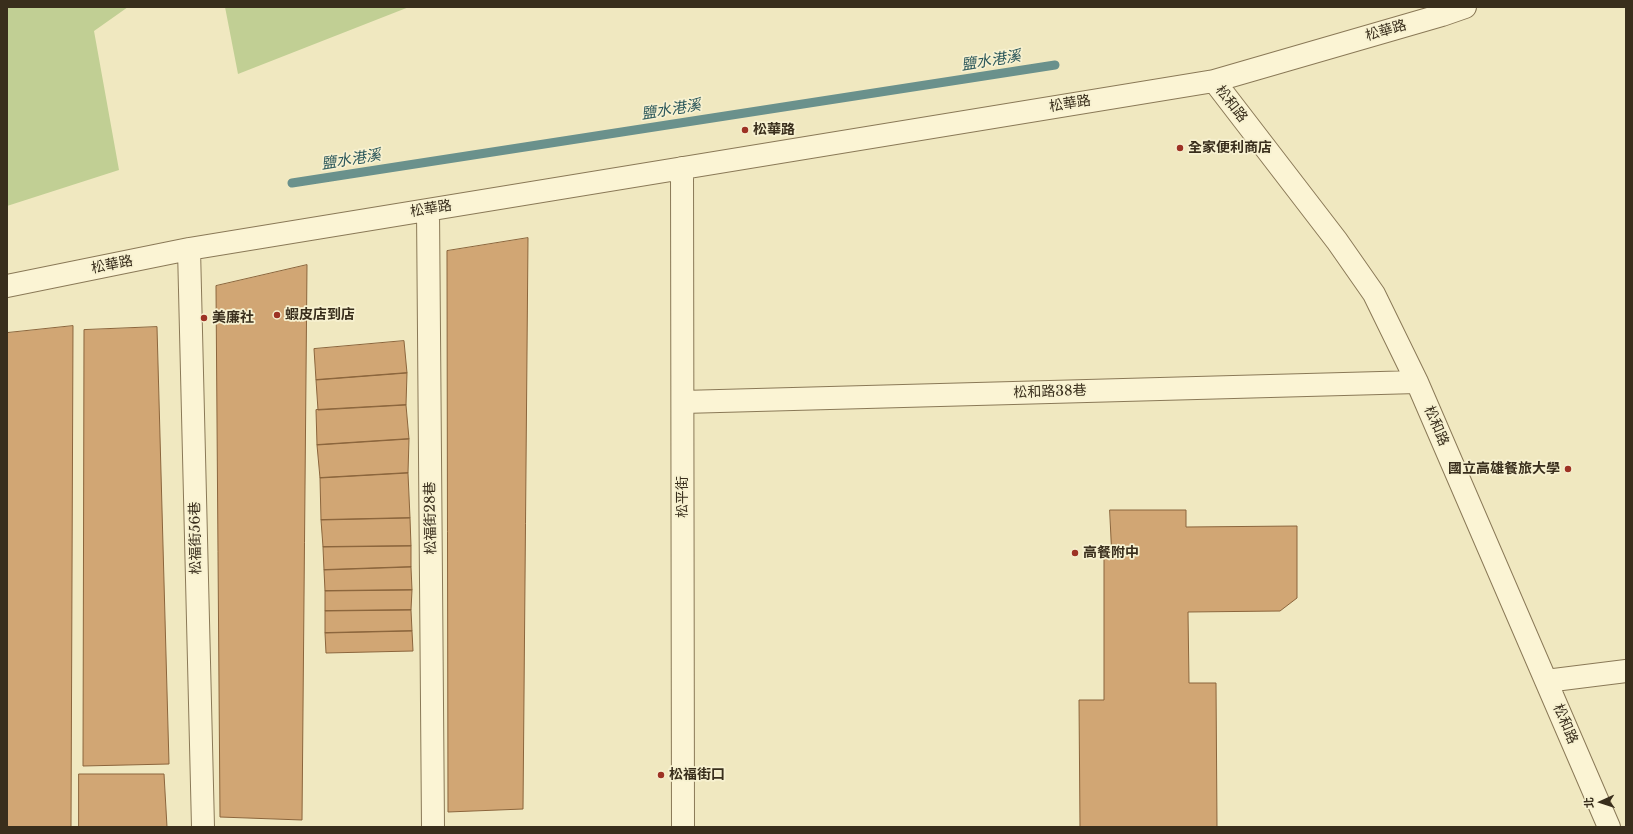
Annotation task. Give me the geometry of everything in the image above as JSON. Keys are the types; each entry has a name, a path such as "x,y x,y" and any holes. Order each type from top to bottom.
{"street":[{"name":"松華路","path":"7,286 189,249 1214,81 1465,7"},
{"name":"松和路","path":"1214,81 1337,241 1370,288 1417,382 1609,827"},
{"name":"松平街","path":"682,168 684,827"},
{"name":"松福街28巷","path":"428,210 434,827"},
{"name":"松福街56巷","path":"189,249 203,827"},
{"name":"松和路38巷","path":"683,402 1417,382"},
{"path":"1546,681 1626,672"}],"green space":[{"path":"7,7 128,7 94,31 119,170 7,206"},
{"path":"225,7 409,7 238,74"}],"building":[{"path":"528,238 523,809 448,812 447,251"},
{"path":"307,265 302,820 220,817 216,286"},
{"path":"73,326 71,827 7,827 7,333"},
{"path":"157,327 169,764 83,766 84,330"},
{"path":"404,341 407,373 316,380 314,349"},
{"path":"407,373 406,405 318,410 316,380"},
{"path":"406,405 409,439 317,445 316,410"},
{"path":"409,439 408,473 320,478 317,445"},
{"path":"408,473 410,518 321,520 320,478"},
{"path":"1110,510 1186,510 1186,527 1297,526 1297,598 1280,611 1188,612 1189,683 1216,683 1217,827 1080,827 1079,700 1104,700 1104,546 1111,546"},
{"path":"410,518 411,546 323,547 321,520"},
{"path":"411,546 411,567 324,570 323,547"},
{"path":"411,567 412,590 325,591 324,570"},
{"path":"412,590 411,610 325,611 325,591"},
{"path":"411,610 412,631 325,633 325,611"},
{"path":"412,631 413,651 326,653 325,633"},
{"path":"79,774 164,774 167,827 79,827"}],"waterway":[{"name":"鹽水港溪","path":"292,183 1055,65"}],"place":[{"name":"松華路","path":"745,130"},
{"name":"全家便利商店","path":"1180,148"},
{"name":"蝦皮店到店","path":"277,315"},
{"name":"美廉社","path":"204,318"},
{"name":"國立高雄餐旅大學","path":"1568,469"},
{"name":"高餐附中","path":"1075,553"},
{"name":"松福街口","path":"661,775"}]}
